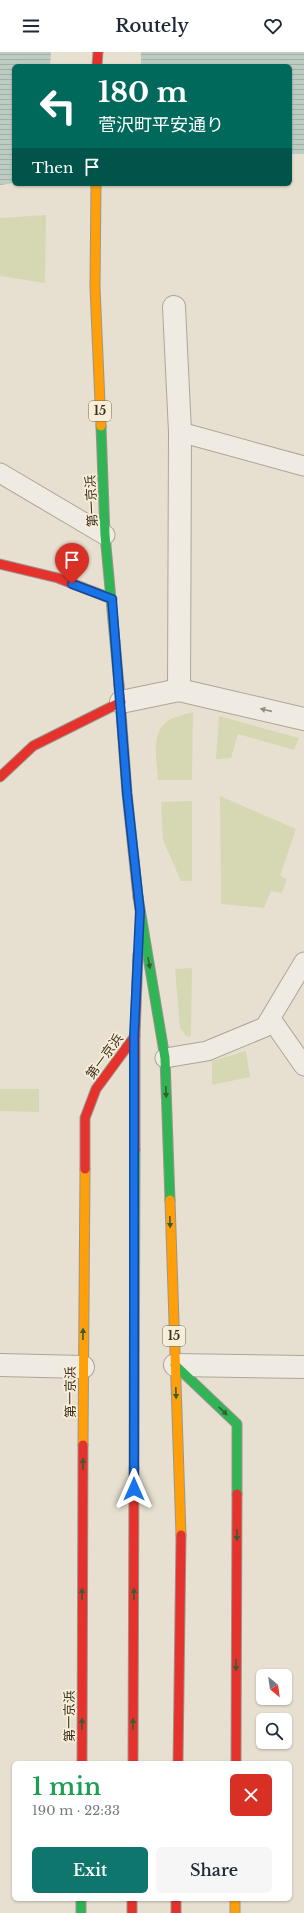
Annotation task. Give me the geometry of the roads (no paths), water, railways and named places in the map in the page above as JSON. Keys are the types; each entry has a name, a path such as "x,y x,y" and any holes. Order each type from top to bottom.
{"main road":[{"path":"97,64 98,52"},
{"name":"第一京浜","path":"96,186 95,287 105,535 121,702 127,793 140,911 165,1058 181,1545 178,1761"},
{"path":"0,564 58,578 112,599"},
{"path":"0,777 33,746 121,702"},
{"name":"第一京浜","path":"133,1761 134,1036 140,911"},
{"name":"第一京浜","path":"82,1761 85,1118 96,1089 134,1036"},
{"name":"15","path":"175,1365 237,1424 236,1761"},
{"path":"81,1901 81,1913"},
{"path":"132,1901 132,1913"},
{"path":"176,1901 176,1913"},
{"path":"235,1901 235,1913"}],"street":[{"path":"174,307 180,432 179,690"},
{"path":"121,702 179,690 304,719"},
{"path":"0,1365 83,1366"},
{"path":"175,1365 304,1367"}],"lane":[{"path":"180,432 304,466"},
{"path":"0,473 105,535"},
{"path":"165,1058 207,1051 265,1027 304,962"},
{"path":"271,1019 304,1066"}]}
